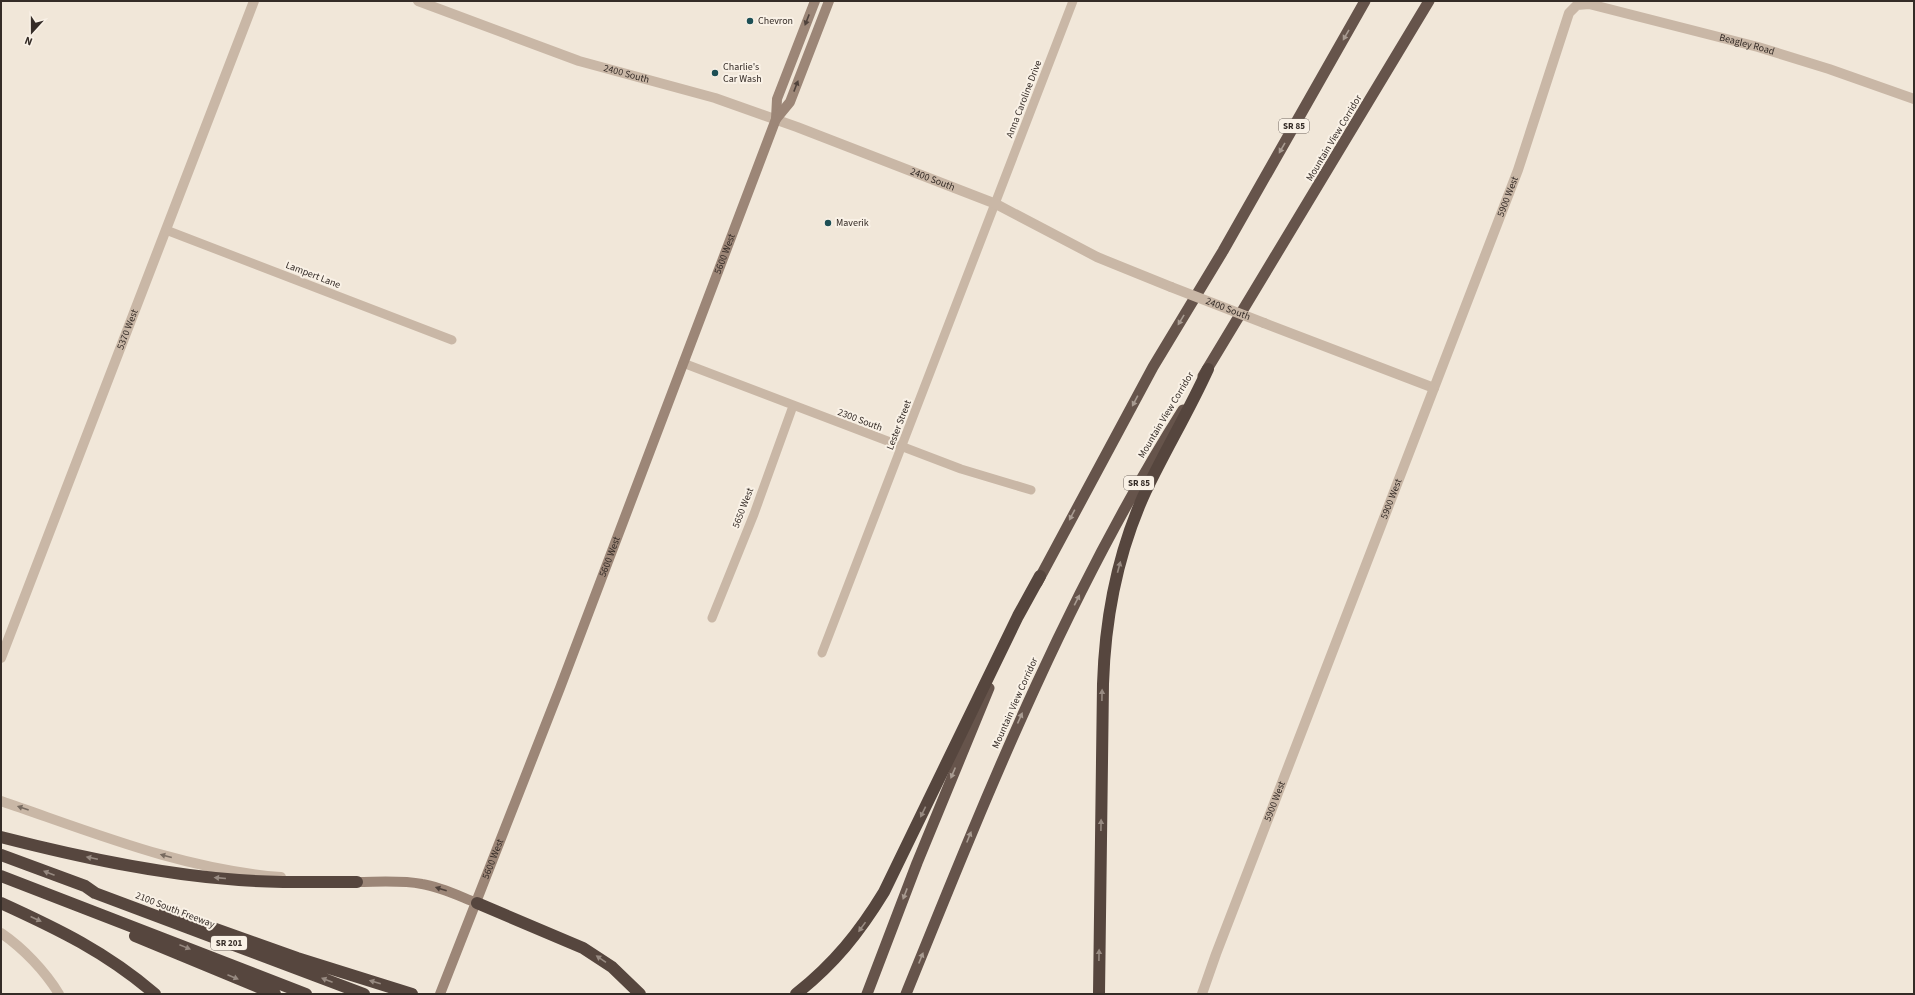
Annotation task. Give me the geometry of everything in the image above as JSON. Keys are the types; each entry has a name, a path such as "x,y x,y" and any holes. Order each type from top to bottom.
{"highway":[{"name":"SR 85","path":"867,994 948,784 993,678 1040,576 1153,367 1223,251 1365,1"},
{"name":"Mountain View Corridor","path":"906,994 983,804 1058,638 1158,449 1208,370 1429,1"},
{"path":"1099,994 1102,684 1105,642 1110,608 1121,560 1142,499 1208,370"},
{"path":"796,994 821,973 845,948 866,921 884,892 1018,616 1040,576"},
{"path":"1,837 98,860 210,877 269,882 357,882"},
{"name":"2100 South Freeway","path":"1,854 85,886 95,893 364,994"},
{"name":"SR 201","path":"1,876 306,994"},
{"path":"85,886 191,919 296,958 412,994"},
{"path":"1,903 81,941 114,962 155,994"},
{"path":"477,903 583,948 612,967 640,994"},
{"path":"84,907 110,926 275,994"}],"main road":[{"name":"5600 West","path":"776,119 776,99 815,1"},
{"name":"5600 West","path":"442,990 477,903 776,119 790,102 829,1"},
{"path":"357,882 404,882 423,884 443,889 477,903"}],"street":[{"name":"5370 West","path":"1,658 254,1"},
{"name":"2400 South","path":"418,1 579,61 699,93 776,119 996,204 1097,257 1434,388"},
{"name":"Anna Caroline Drive","path":"996,204 1073,1"},
{"name":"Beagley Road","path":"1577,5 1594,5 1758,47 1829,68 1914,99"},
{"name":"5900 West","path":"1202,994 1218,946 1518,170 1542,100 1566,18 1577,5"},
{"name":"Lester Street","path":"822,653 996,204"},
{"name":"Lampert Lane","path":"166,230 452,340"},
{"name":"2300 South","path":"683,363 902,448 986,478 1031,490"},
{"name":"5650 West","path":"712,618 754,514 793,406"},
{"path":"1,801 153,852 198,864 272,876 357,882"},
{"path":"1,933 26,954 42,971 59,994"}],"place":[{"name":"Chevron","path":"750,21"},
{"name":"Charlie's Car Wash","path":"715,73"},
{"name":"Maverik","path":"828,223"}]}
